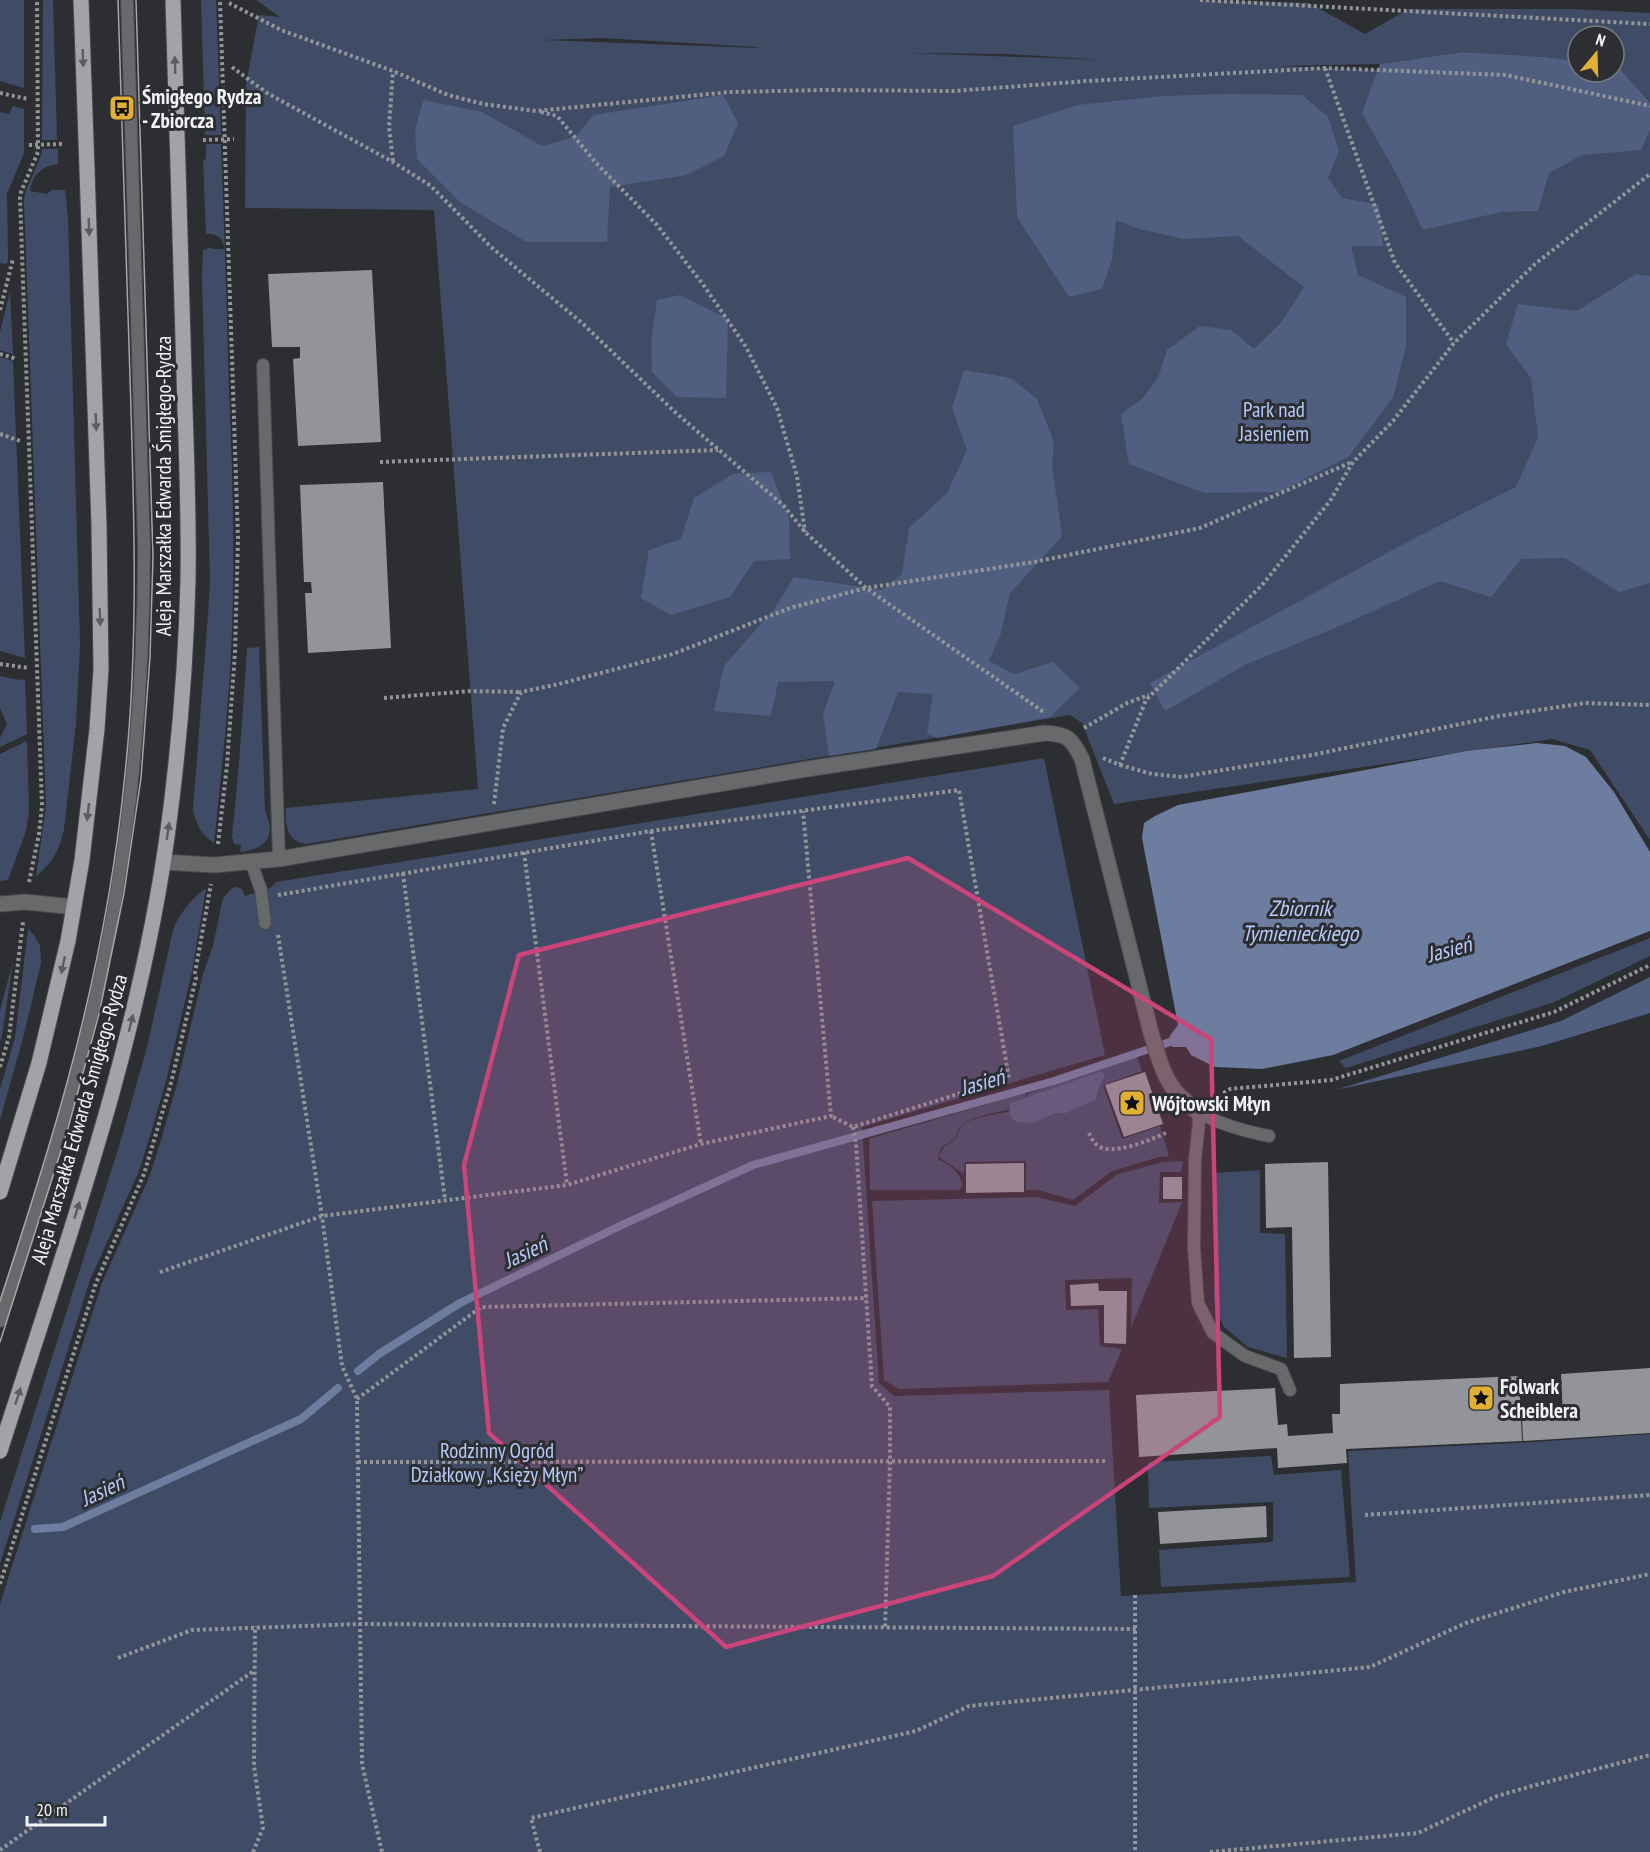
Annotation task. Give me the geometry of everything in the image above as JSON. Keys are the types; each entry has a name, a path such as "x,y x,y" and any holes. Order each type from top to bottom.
{"main road":[{"path":"0,1192 41,1053 75,907 93,775 101,669 81,0"},
{"name":"Aleja Marszałka Edwarda Śmigłego-Rydza","path":"0,1452 117,1079 142,974 163,862 176,756 188,584 188,513 173,0"}],"street":[{"path":"163,862 210,865 279,859 807,769 1033,734 1058,734 1072,742 1082,759 1159,1060 1175,1091 1196,1111"},
{"path":"0,904 26,902 75,907"}],"lane":[{"path":"0,1321 60,1134 93,1010 122,860 137,736 144,618 144,546 127,0"},
{"path":"263,365 279,859"},
{"path":"251,862 261,890 265,923"},
{"path":"1196,1111 1213,1120 1269,1136"},
{"path":"1196,1111 1198,1125 1195,1158 1194,1247 1198,1303 1213,1333 1245,1356 1281,1369 1290,1390"}],"path":[{"path":"0,1067 9,1037 26,902 42,814 20,198 38,153 38,0"},
{"path":"218,847 231,718 237,595 236,483 220,0"},
{"path":"1200,0 1650,24"},
{"path":"229,3 281,30 393,71 448,95 483,104 557,116 596,163 657,225 702,283 746,347 777,408 797,476 805,532"},
{"path":"232,67 267,93 393,162 431,186 491,247 582,323 676,413 783,505 805,532 866,588 1050,717 1072,742 1120,765 1152,774 1182,777 1312,754 1499,716 1585,703 1650,705"},
{"path":"536,111 730,92 954,91 1325,68 1506,75 1650,106"},
{"path":"1325,68 1395,263 1454,343"},
{"path":"393,71 389,127 393,162"},
{"path":"0,93 28,99"},
{"path":"202,140 234,139"},
{"path":"29,145 62,144"},
{"path":"1120,765 1146,700 1263,584 1330,501 1353,462 1393,421 1454,343 1535,264 1650,174"},
{"path":"0,310 2,291 13,259"},
{"path":"0,354 17,359"},
{"path":"0,434 20,441"},
{"path":"380,462 718,450"},
{"path":"384,698 470,692 521,692 672,654 790,608 866,588 1034,562 1200,528 1353,462"},
{"path":"0,663 29,668"},
{"path":"491,823 503,728 521,692"},
{"path":"1072,742 1127,702 1152,694"},
{"path":"160,1272 322,1216 567,1185 701,1144 831,1116 854,1127 1009,1078 959,790 651,831 272,896 261,890"},
{"path":"803,811 831,1116"},
{"path":"651,831 701,1144"},
{"path":"524,852 567,1185"},
{"path":"403,873 445,1200"},
{"path":"0,1584 96,1283 144,1174 171,1083 196,978 211,884"},
{"path":"277,930 322,1216 342,1366 357,1399 362,1764 382,1852"},
{"path":"1196,1111 1230,1089 1331,1080 1554,1012 1650,965"},
{"path":"854,1127 872,1386 890,1407 885,1628"},
{"path":"1089,1132 1095,1144 1103,1149 1113,1150 1166,1133"},
{"path":"357,1399 481,1307 867,1298"},
{"path":"358,1462 1106,1461"},
{"path":"1365,1515 1650,1495"},
{"path":"540,1852 531,1818 916,1731 969,1706 1370,1666 1466,1623 1564,1592 1650,1574"},
{"path":"1135,1595 1135,1852"},
{"path":"118,1658 192,1630 255,1626 360,1624 1136,1629"},
{"path":"253,1852 263,1828 254,1766 255,1626"},
{"path":"0,1850 255,1670"},
{"path":"1210,1852 1418,1833 1497,1796 1650,1755"}],"highlighted area":[{"path":"908,858 1211,1039 1220,1417 993,1576 726,1647 489,1433 464,1165 519,955"}],"green space":[{"path":"0,0 24,0 24,88 0,81"},
{"path":"43,0 53,0 57,140 42,140"},
{"path":"201,0 216,0 221,135 205,135"},
{"name":"Park nad Jasieniem","path":"256,0 1208,0 1309,3 1365,34 1409,9 1570,9 1650,13 1650,840 1590,750 1552,739 1114,804 1082,723 1070,715 306,844 299,842 288,831 286,808 478,789 434,210 245,208 246,84 259,15 280,17","holes":["602,38 758,48 542,40","907,53 1007,54 1105,60"]},
{"path":"1463,52 1566,60 1566,84 1626,84 1626,76 1650,103 1650,130 1641,150 1582,155 1549,173 1538,211 1501,212 1423,230 1398,177 1362,113 1380,64"},
{"path":"723,95 738,123 724,156 687,175 610,187 607,242 526,242 460,202 417,159 415,131 423,100 482,112 542,146 575,137 594,115"},
{"path":"1302,95 1328,117 1339,151 1328,178 1342,198 1379,205 1383,246 1351,246 1358,275 1406,297 1406,345 1393,397 1348,457 1279,492 1204,493 1129,464 1121,414 1142,399 1158,378 1167,350 1200,326 1231,330 1254,349 1281,323 1304,287 1238,236 1184,239 1140,229 1116,220 1112,259 1102,289 1069,297 1017,217 1013,126 1078,105 1162,96"},
{"path":"13,106 24,109 24,153 7,194 7,264 0,263 0,112 9,114"},
{"path":"206,144 221,144 225,248 219,237 206,234 203,160 206,159"},
{"path":"42,149 58,149 58,164 39,172 33,180 30,191 47,194 52,190 65,190 68,217 80,645 76,723 64,829 54,855 47,866 36,876 46,806 24,201"},
{"path":"207,247 225,249 233,594 229,687 214,843 200,829 193,810 210,581 202,278 203,250"},
{"path":"1636,274 1650,276 1650,583 1619,592 1565,558 1521,559 1491,597 1440,581 1245,665 1165,711 1150,683 1409,541 1516,487 1538,437 1531,378 1506,344 1518,304 1577,311"},
{"path":"10,292 13,354 0,350 0,332"},
{"path":"680,295 728,319 726,398 677,397 652,372 651,342 657,300"},
{"path":"0,357 13,361 25,658 0,651"},
{"path":"964,370 1011,378 1037,399 1054,442 1052,465 1062,536 1010,593 1001,633 989,661 1014,674 1053,662 1080,688 1050,717 938,738 927,734 933,694 898,692 876,749 829,756 823,714 835,681 778,682 771,716 714,711 724,666 775,608 794,577 882,590 902,574 909,528 947,493 967,450 952,408"},
{"path":"771,472 789,519 790,559 754,561 730,597 671,615 641,598 649,550 681,539 694,498 733,474"},
{"path":"259,647 265,810 270,830 263,844 255,849 240,852 241,845 234,844 232,836 247,648"},
{"path":"0,676 25,679 27,734 0,747 0,738 7,724 0,708"},
{"path":"27,741 29,811 26,831 8,880 0,881 0,754"},
{"name":"Rodzinny Ogród Działkowy „Księży Młyn”","path":"1044,758 1105,1055 862,1127 879,1383 894,1396 1109,1390 1121,1596 1356,1582 1348,1451 1650,1434 1650,1852 0,1852 0,1604 102,1283 150,1175 177,1084 203,974 213,946 223,898 232,888 242,889 245,896 272,887 276,882"},
{"path":"206,888 192,972 166,1081 150,1136 139,1171 90,1280 0,1564 0,1522 120,1143 147,1047 173,930 186,907"},
{"path":"28,929 40,946 41,963 0,1120 0,1089 15,1038"},
{"path":"1650,938 1650,956 1552,1003 1346,1068 1339,1061"},
{"path":"13,962 2,1035 0,1042 0,1010"},
{"path":"1650,977 1650,1013 1542,1046 1335,1090 1561,1021"},
{"path":"1137,1056 1142,1071 1103,1085 1122,1139 1160,1126 1169,1156 1112,1171 1073,1200 1038,1190 1026,1190 1026,1161 965,1162 964,1174 939,1157 943,1149 955,1139 965,1124 985,1116 1012,1111 1012,1109 972,1119 960,1127 955,1138 942,1147 938,1159 957,1173 963,1186 959,1190 870,1190 869,1139 1025,1093 1031,1105 1027,1094"},
{"path":"1102,1071 1105,1076 1095,1100 1066,1113 1055,1113 1033,1123 1016,1122 1009,1115 1010,1103"},
{"path":"1183,1161 1181,1172 1160,1172 1159,1203 1182,1202 1131,1328 1132,1278 1065,1280 1066,1310 1098,1309 1100,1346 1122,1349 1108,1382 899,1389 884,1380 872,1201 1036,1197 1075,1206 1118,1174 1163,1162"},
{"path":"1260,1170 1260,1233 1285,1234 1287,1358 1248,1347 1223,1326 1214,1301 1216,1173"},
{"path":"1271,1456 1274,1475 1341,1470 1350,1577 1161,1587 1159,1550 1273,1542 1273,1502 1149,1508 1148,1462"}],"water":[{"name":"Zbiornik Tymienieckiego","path":"1537,743 1565,746 1586,757 1614,792 1650,852 1650,931 1333,1055 1262,1069 1215,1067 1191,1055 1186,1047 1172,1047 1169,1037 1178,1025 1142,838 1144,823 1178,805 1467,751"}],"building":[{"path":"372,270 381,442 298,446 293,359 300,358 300,347 272,347 268,274"},
{"path":"383,482 391,648 308,653 305,593 312,593 311,582 304,582 300,485"},
{"path":"1145,1072 1163,1124 1124,1137 1105,1085"},
{"path":"1328,1162 1331,1357 1294,1358 1292,1227 1266,1228 1265,1164"},
{"path":"1024,1163 1024,1192 966,1193 966,1164"},
{"path":"1163,1177 1182,1177 1182,1199 1163,1199"},
{"path":"1098,1283 1099,1291 1127,1291 1126,1344 1104,1343 1104,1305 1071,1306 1070,1285"},
{"path":"1650,1368 1650,1433 1523,1441 1522,1418 1563,1417 1561,1374"},
{"path":"1519,1376 1522,1441 1346,1449 1347,1463 1278,1468 1277,1448 1139,1457 1136,1395 1275,1388 1278,1425 1287,1424 1288,1436 1333,1433 1332,1414 1340,1414 1340,1384"},
{"path":"1266,1506 1267,1537 1160,1544 1158,1512"}],"waterway":[{"name":"Jasień","path":"358,1371 379,1354 460,1303 753,1165 1054,1081 1179,1039"},
{"name":"Jasień","path":"35,1529 63,1527 301,1419 338,1388"}],"tram line":[{"path":"0,1301 36,1190 87,1004 110,889 125,774 134,625 134,526 118,0"},
{"path":"0,1342 67,1132 99,1014 124,893 141,778 150,657 153,557 136,0"}],"place":[{"name":"Śmigłego Rydza - Zbiorcza","path":"122,108"},
{"name":"Wójtowski Młyn","path":"1132,1103"},
{"name":"Folwark Scheiblera","path":"1481,1398"}]}
